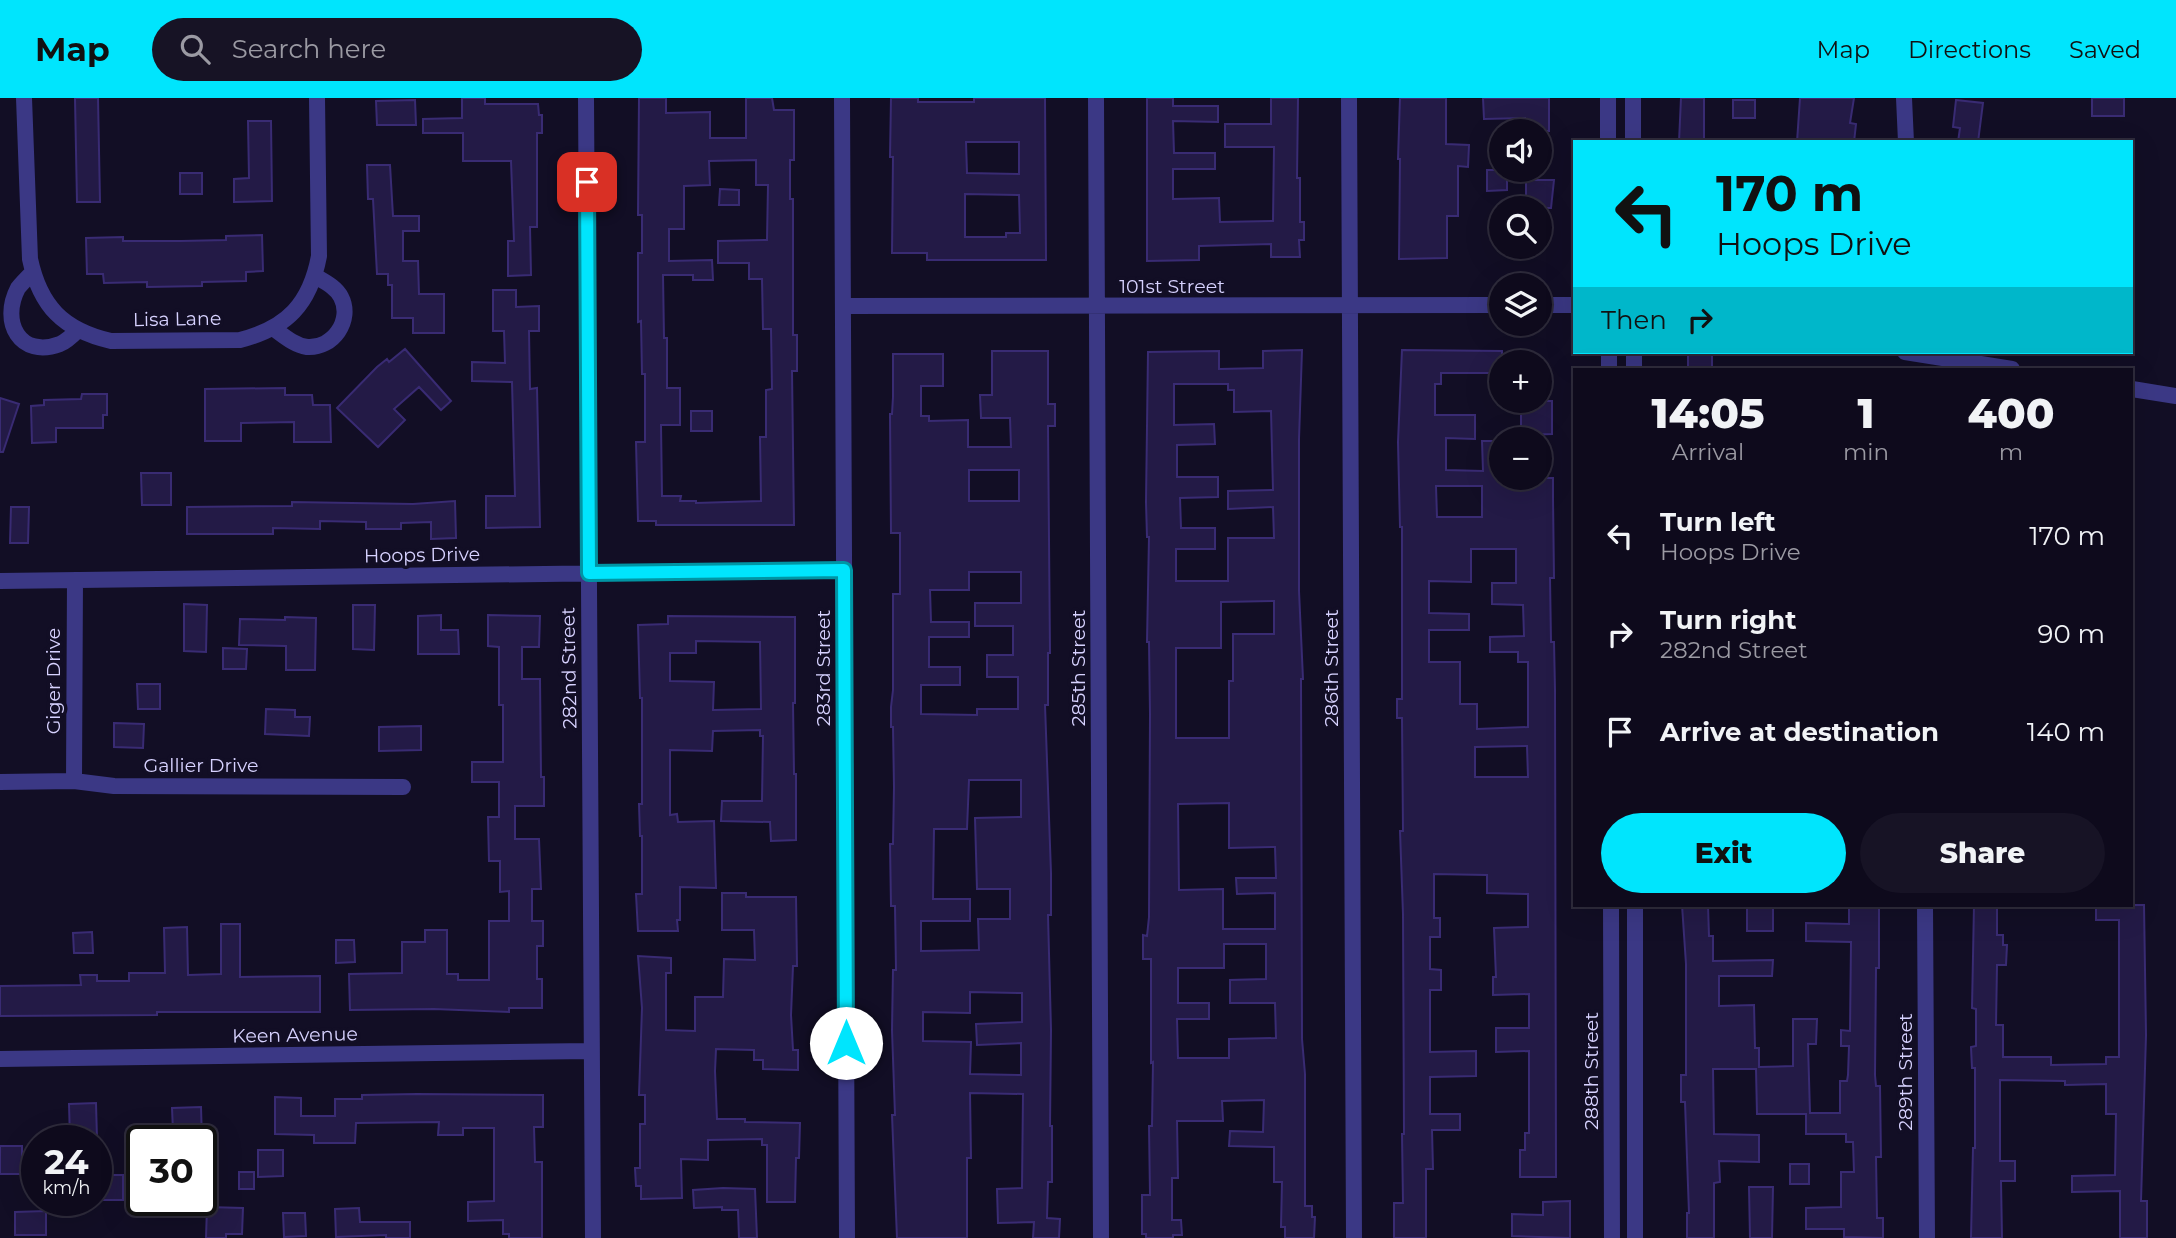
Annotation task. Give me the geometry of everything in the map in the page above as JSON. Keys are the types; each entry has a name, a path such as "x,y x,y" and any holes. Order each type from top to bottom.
{"street":[{"path":"23,98 30,259 33,272 17,289 9,306 9,327 20,342 33,348 62,343 78,331"},
{"path":"273,328 293,342 316,346 327,342 344,322 345,312 340,296 316,276 319,256 317,98"},
{"name":"282nd Street","path":"586,98 593,1238"},
{"name":"283rd Street","path":"842,98 847,1238"},
{"name":"285th Street","path":"1096,98 1101,1238"},
{"name":"286th Street","path":"1349,98 1354,1238"},
{"path":"1608,98 1608,140"},
{"path":"1633,98 1633,140"},
{"path":"1904,98 1906,140"},
{"name":"Lisa Lane","path":"33,272 44,299 57,316 78,331 111,341 227,340 260,335 296,310 316,276"},
{"name":"101st Street","path":"843,306 1097,308 1489,305"},
{"path":"1552,305 1573,305"},
{"path":"1910,356 2004,368"},
{"path":"2133,388 2176,396"},
{"name":"Hoops Drive","path":"0,581 844,570"},
{"name":"Giger Drive","path":"74,781 75,580"},
{"name":"Gallier Drive","path":"0,782 74,781 114,786 403,787"},
{"name":"288th Street","path":"1611,907 1612,1238"},
{"path":"1635,907 1636,1238"},
{"name":"289th Street","path":"1925,907 1927,1238"},
{"name":"Keen Avenue","path":"0,1059 590,1051"}],"building":[{"path":"75,98 98,98 100,202 77,202"},
{"path":"462,98 485,98 485,104 538,104 539,115 542,115 542,133 537,133 537,227 530,227 531,275 508,276 508,241 514,241 511,161 463,161 463,133 423,133 423,119 462,118"},
{"path":"639,98 666,98 666,113 710,112 710,138 746,138 746,98 772,98 774,110 794,110 794,160 790,160 790,199 793,199 793,335 797,335 797,371 792,371 794,525 656,525 656,521 638,521 636,442 645,442 645,374 642,374 641,321 638,322 638,253 642,253 642,215 638,215","holes":["756,160 756,185 768,185 767,240 718,241 718,263 749,263 749,279 762,279 763,329 771,329 772,389 766,390 766,437 760,437 761,501 680,501 681,496 662,496 661,425 680,425 680,388 667,388 663,275 693,275 693,280 713,280 712,260 669,261 669,229 684,229 684,186 710,185 709,161"]},
{"path":"891,98 918,98 918,102 974,102 974,98 1045,98 1046,260 927,260 927,253 892,253 893,157 890,157","holes":["966,142 1019,142 1019,174 967,173","965,194 1019,195 1020,233 1006,233 1006,237 965,237"]},
{"path":"1147,98 1173,98 1173,106 1218,106 1218,122 1173,121 1174,153 1215,153 1215,169 1173,169 1173,199 1219,198 1220,222 1273,221 1274,147 1225,147 1225,124 1271,124 1271,98 1298,98 1297,178 1300,178 1300,222 1304,222 1304,240 1299,240 1300,257 1271,257 1271,244 1199,246 1199,260 1147,261"},
{"path":"1400,98 1446,98 1446,144 1469,145 1468,167 1458,166 1458,216 1447,216 1447,258 1399,259"},
{"path":"1483,98 1549,98 1549,119 1484,119"},
{"path":"1681,98 1704,98 1704,140 1679,140"},
{"path":"1800,98 1854,98 1850,123 1856,124 1854,140 1797,140"},
{"path":"2092,98 2124,98 2124,116 2092,116"},
{"path":"415,100 416,125 377,125 376,101"},
{"path":"1733,100 1755,100 1755,118 1733,118"},
{"path":"1956,100 1983,103 1978,140 1958,140 1960,128 1953,127"},
{"path":"248,121 271,121 272,201 234,202 234,179 249,178"},
{"path":"367,165 390,165 393,216 419,216 419,231 403,231 403,261 418,261 419,294 444,294 444,333 413,333 413,318 392,318 392,285 388,285 388,274 377,274 373,199 368,199"},
{"path":"1487,170 1489,182 1507,182 1507,190 1487,191"},
{"path":"180,173 202,173 202,194 180,194"},
{"path":"1554,180 1552,199 1552,196 1526,196 1526,182"},
{"path":"720,189 739,190 739,205 719,205"},
{"path":"262,235 263,271 246,272 246,281 202,282 202,286 147,287 147,282 104,283 103,274 87,274 86,238 123,237 123,241 181,241 226,240 226,236"},
{"path":"493,290 516,290 516,307 539,306 539,331 529,331 530,389 537,388 540,527 486,528 486,496 515,496 512,382 472,381 472,362 505,363 504,331 493,331"},
{"path":"405,349 451,401 441,410 419,387 394,409 405,420 378,447 337,408 377,367 387,359 389,362"},
{"path":"1302,350 1299,591 1303,679 1302,1039 1305,1074 1305,1206 1312,1206 1312,1217 1315,1217 1314,1238 1285,1238 1285,1227 1281,1227 1282,1182 1274,1182 1274,1147 1229,1146 1230,1131 1263,1132 1264,1100 1222,1101 1223,1121 1177,1121 1178,1178 1172,1178 1172,1220 1181,1220 1182,1235 1173,1235 1173,1238 1146,1238 1146,1234 1142,1234 1142,1195 1150,1195 1149,1126 1152,1126 1153,1062 1151,1063 1151,959 1143,959 1143,935 1147,936 1149,917 1149,537 1146,502 1148,352 1219,351 1219,369 1263,368 1263,351","holes":["1174,384 1228,384 1228,390 1234,390 1234,412 1271,411 1273,490 1228,491 1228,509 1273,507 1274,538 1228,538 1228,581 1176,581 1176,549 1215,549 1215,528 1181,528 1180,498 1218,497 1218,477 1177,477 1177,445 1215,444 1214,424 1174,425","1274,601 1274,634 1233,634 1233,681 1229,681 1229,738 1176,738 1176,648 1221,648 1221,602","1229,803 1229,848 1275,847 1276,878 1236,878 1237,894 1275,893 1275,929 1223,929 1223,889 1179,890 1178,804","1224,944 1266,944 1266,979 1230,980 1230,1003 1275,1003 1276,1038 1229,1039 1229,1058 1178,1058 1177,1019 1209,1019 1209,1003 1178,1003 1178,968 1224,968"]},
{"path":"1402,350 1489,351 1489,373 1441,373 1441,384 1435,384 1435,415 1475,415 1475,439 1446,438 1446,470 1483,471 1482,441 1489,441 1489,490 1552,490 1553,478 1554,578 1550,578 1555,690 1556,1177 1520,1177 1520,1150 1525,1150 1525,1133 1529,1133 1529,1051 1496,1052 1496,1028 1529,1028 1529,994 1493,995 1493,977 1496,977 1494,928 1528,927 1528,894 1487,893 1487,875 1434,874 1434,918 1440,918 1440,937 1430,937 1430,969 1441,970 1441,990 1430,990 1430,1052 1476,1051 1476,1076 1430,1077 1430,1114 1460,1114 1460,1130 1432,1130 1433,1169 1426,1169 1426,1238 1394,1238 1394,1203 1403,1203 1404,1134 1400,831 1403,831 1402,718 1397,718 1397,699 1402,699 1398,442","holes":["1436,486 1482,486 1482,517 1437,517","1471,549 1516,549 1516,583 1492,583 1492,604 1523,605 1524,636 1490,637 1490,652 1518,652 1518,662 1528,662 1528,727 1477,729 1477,704 1460,704 1460,662 1429,662 1429,630 1469,630 1469,614 1429,613 1429,581 1471,582","1527,746 1528,777 1475,777 1475,747"]},
{"path":"992,351 1048,351 1048,404 1055,404 1055,426 1048,426 1050,653 1048,705 1045,705 1051,873 1051,915 1048,915 1052,1126 1052,1182 1048,1182 1047,1218 1060,1219 1059,1238 1033,1238 1034,1222 998,1223 997,1189 1022,1188 1023,1094 970,1093 971,1158 967,1158 967,1238 897,1238 892,1115 895,1115 892,1030 893,970 896,970 895,906 891,906 890,844 893,844 894,787 891,727 893,594 900,594 900,533 891,533 890,414 893,397 893,354 943,354 943,386 921,386 921,416 929,416 929,421 968,420 968,447 1011,447 1010,418 981,418 980,395 992,395","holes":["969,470 1019,470 1019,501 969,501","969,572 1021,572 1021,603 975,603 975,626 1013,626 1013,655 987,655 987,677 1018,677 1018,709 977,709 977,715 921,714 921,685 960,685 960,667 929,667 929,637 969,637 969,622 931,622 930,590 969,590","969,780 1021,780 1021,817 975,818 977,889 1010,889 1010,919 978,919 979,950 921,951 921,921 970,921 970,899 933,899 934,829 967,829","970,992 1022,993 1022,1022 976,1024 977,1045 1021,1043 1021,1075 970,1074 971,1042 923,1041 923,1012 970,1013"]},
{"path":"1688,354 1712,354 1712,368 1688,368"},
{"path":"285,388 285,395 312,395 313,405 330,405 331,442 294,442 294,422 241,423 241,441 205,441 205,389"},
{"path":"82,394 107,394 107,415 103,415 103,428 56,428 56,442 32,443 31,406 44,405 44,400 81,399"},
{"path":"0,398 19,404 3,452 0,452"},
{"path":"691,411 712,411 712,431 691,431"},
{"path":"1521,413 1552,413 1552,427 1521,427"},
{"path":"141,473 171,473 171,505 142,505"},
{"path":"455,501 456,538 431,539 431,522 401,523 401,529 366,529 366,522 320,521 320,529 273,528 273,534 187,534 187,507 292,506 292,502 413,504"},
{"path":"11,507 29,507 28,543 10,543"},
{"path":"184,604 207,605 206,652 184,651"},
{"path":"353,605 375,605 374,650 353,649"},
{"path":"441,615 441,630 458,630 459,654 418,654 418,616"},
{"path":"488,615 540,616 539,647 522,647 522,679 540,679 544,806 515,806 515,839 539,839 541,889 532,889 532,921 543,921 543,946 537,946 537,979 542,979 542,1008 509,1008 509,1012 350,1010 349,974 402,973 402,942 425,942 425,930 447,930 447,974 458,974 458,980 489,980 489,921 509,921 509,891 500,892 500,861 489,861 488,817 499,817 499,782 472,782 472,762 503,762 499,647 488,646"},
{"path":"668,616 795,617 793,703 796,840 771,841 770,822 721,821 722,801 762,801 763,736 760,736 760,730 713,731 712,751 670,750 670,815 677,814 678,822 714,821 716,888 680,887 678,931 638,931 636,894 642,894 639,804 642,804 642,698 638,625 668,624","holes":["696,641 760,642 761,709 713,710 714,682 670,681 670,653 696,653"]},
{"path":"285,617 316,618 315,670 286,670 286,646 239,645 240,619 285,620"},
{"path":"223,648 247,649 246,669 223,669"},
{"path":"137,684 160,684 160,709 138,709"},
{"path":"266,709 295,710 295,717 310,717 309,736 265,734"},
{"path":"114,723 144,724 143,748 114,747"},
{"path":"421,726 421,750 379,751 379,727"},
{"path":"722,893 746,893 746,897 796,897 797,966 793,966 791,1015 793,1050 798,1050 798,1070 763,1069 763,1060 754,1060 754,1050 716,1049 715,1071 717,1119 800,1123 795,1202 767,1202 767,1145 762,1145 762,1139 708,1140 708,1160 681,1159 682,1198 641,1199 641,1186 636,1186 635,1168 640,1168 640,1124 645,1124 645,1095 639,1095 642,1008 638,956 671,958 671,973 666,973 666,1030 695,1031 695,997 723,997 724,959 755,960 754,930 722,930"},
{"path":"2144,905 2146,1035 2141,1201 2147,1201 2147,1238 2120,1238 2120,1191 2072,1192 2072,1176 2115,1175 2116,1114 2106,1114 2106,1084 2065,1085 2065,1081 2000,1080 2000,1161 2015,1161 2015,1181 2001,1181 2002,1238 1971,1238 1975,1068 1972,1068 1971,1047 1976,1046 1976,1009 1972,1008 1974,907 1997,907 1997,935 2003,935 2003,945 2007,945 2006,965 1997,965 1996,1025 2003,1025 2003,1057 2051,1057 2051,1065 2106,1064 2106,1057 2119,1057 2119,920 2096,920 2096,907"},
{"path":"1682,907 1708,907 1709,936 1713,936 1713,961 1773,960 1772,976 1719,976 1719,1006 1754,1005 1755,1048 1759,1048 1759,1067 1793,1066 1793,1019 1817,1019 1816,1044 1808,1044 1810,1113 1840,1113 1840,1081 1847,1081 1848,1075 1849,1046 1841,1046 1841,1030 1850,1031 1851,942 1806,941 1806,923 1849,924 1849,907 1879,907 1875,1075 1876,1086 1880,1086 1881,1157 1876,1157 1877,1218 1883,1218 1883,1238 1844,1237 1844,1229 1806,1229 1806,1208 1841,1207 1841,1172 1854,1172 1853,1142 1846,1142 1846,1134 1806,1134 1806,1114 1757,1114 1756,1069 1713,1069 1714,1134 1759,1135 1759,1162 1719,1161 1720,1182 1714,1183 1714,1238 1687,1238 1689,1213 1685,1102 1681,1102 1681,1075 1686,1075 1686,964"},
{"path":"1747,908 1773,908 1773,931 1747,931"},
{"path":"221,924 240,924 240,977 320,976 320,1012 0,1016 0,986 81,985 80,975 97,975 97,981 129,981 129,973 165,973 164,928 187,927 188,975 221,974"},
{"path":"92,932 93,953 74,953 73,933"},
{"path":"336,940 354,940 355,962 336,963"},
{"path":"362,1095 543,1095 543,1127 534,1127 535,1162 542,1162 542,1238 509,1238 509,1234 503,1234 503,1220 468,1221 468,1202 494,1201 494,1128 463,1128 463,1135 438,1135 439,1122 356,1123 355,1143 314,1143 314,1135 275,1134 275,1097 301,1098 301,1116 335,1116 335,1099 362,1099"},
{"path":"96,1103 97,1125 70,1125 69,1104"},
{"path":"201,1107 202,1125 173,1125 172,1108"},
{"path":"0,1146 21,1146 21,1174 0,1174"},
{"path":"258,1150 283,1150 283,1176 258,1177"},
{"path":"1790,1164 1809,1164 1809,1184 1790,1184"},
{"path":"239,1172 254,1172 254,1189 239,1189"},
{"path":"112,1175 123,1175 123,1200 112,1200"},
{"path":"1749,1187 1773,1187 1772,1238 1750,1238"},
{"path":"755,1189 757,1238 739,1238 738,1210 722,1210 722,1207 694,1208 693,1190"},
{"path":"1570,1201 1570,1238 1512,1236 1512,1214 1543,1215 1543,1202"},
{"path":"217,1207 243,1208 242,1234 226,1234 226,1238 206,1238 207,1216 217,1216"},
{"path":"359,1208 360,1222 410,1222 410,1238 386,1238 386,1235 336,1237 335,1209"},
{"path":"15,1212 21,1212 21,1216 46,1216 46,1235 15,1235"},
{"path":"283,1213 305,1213 306,1236 284,1237"}],"route":[{"path":"587,182 589,573 844,570 846,1043"}]}
